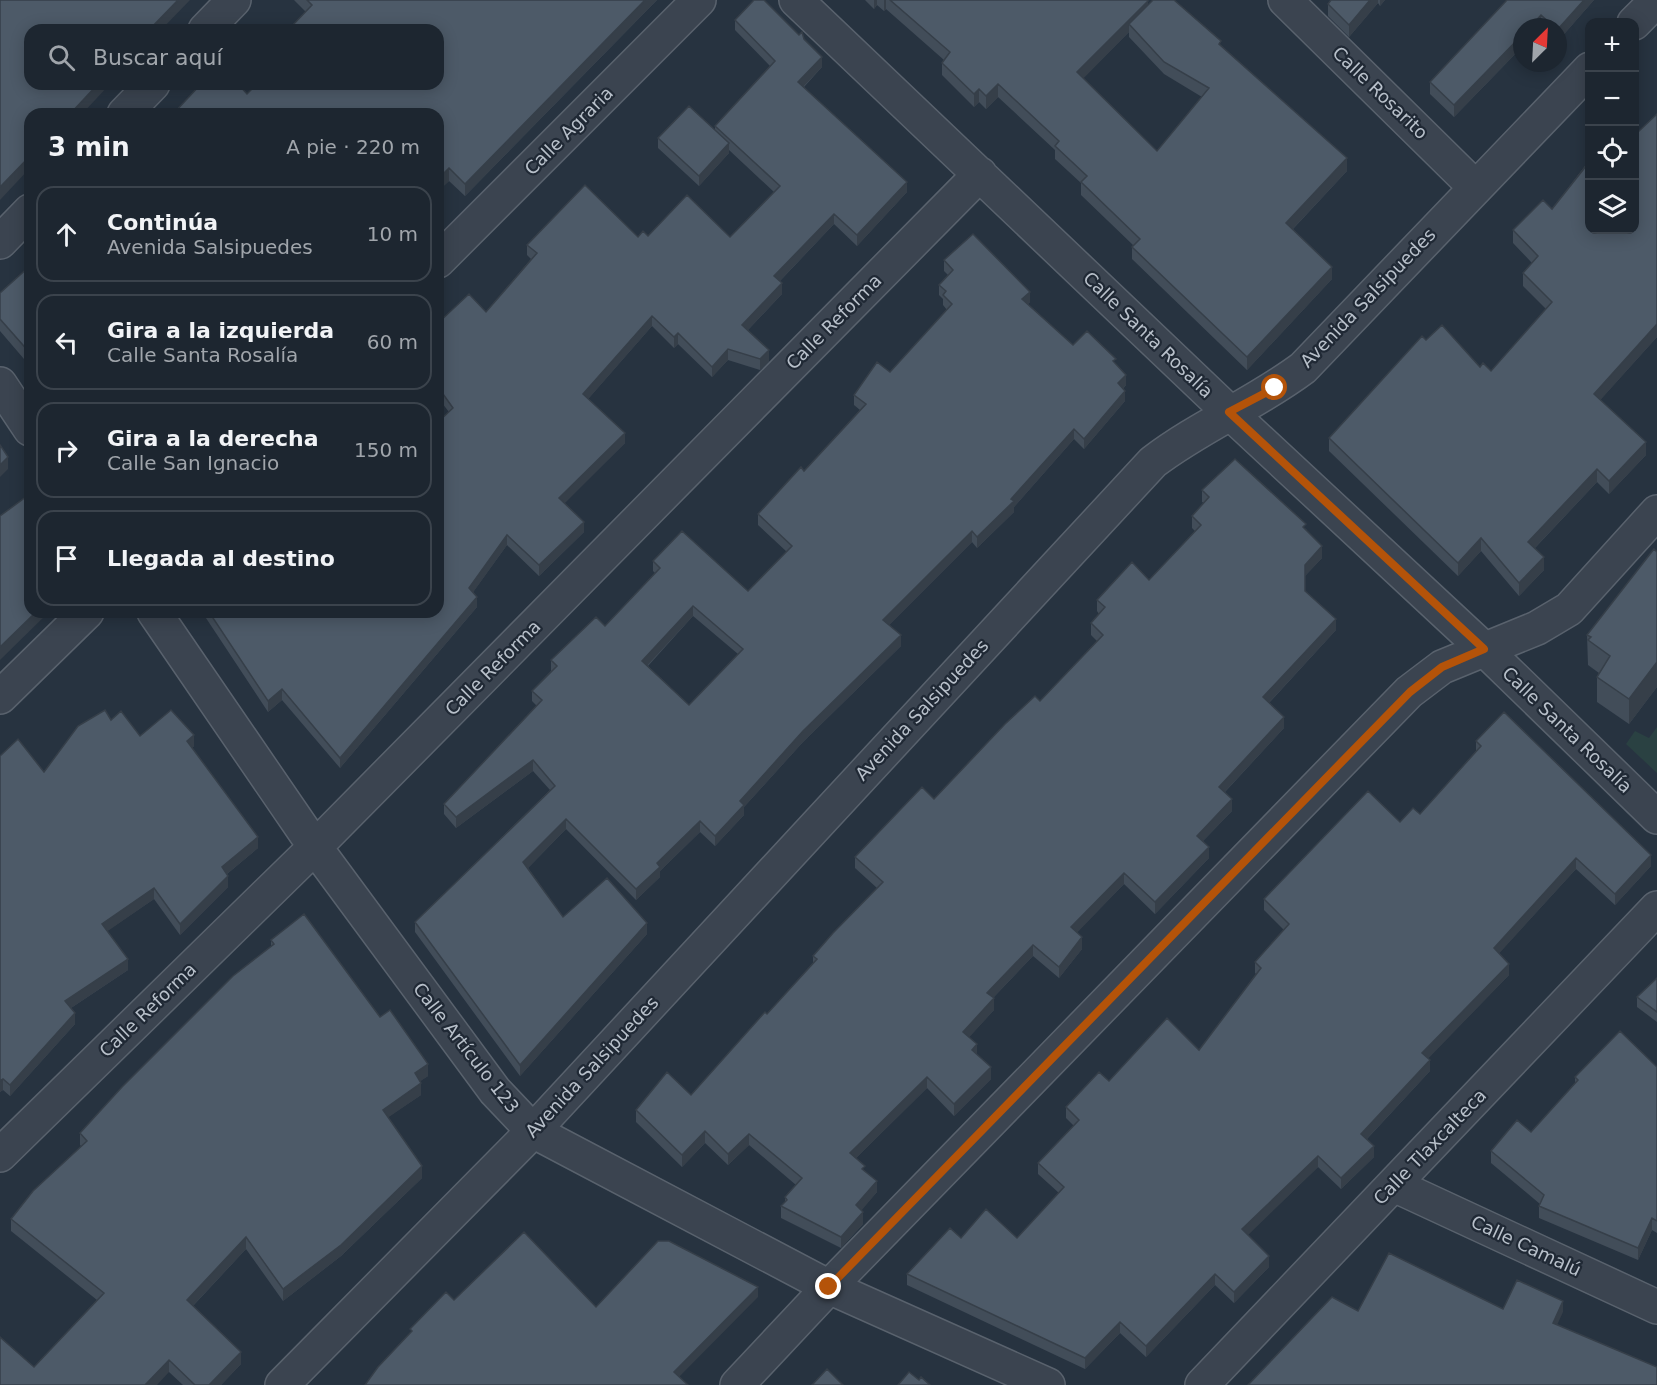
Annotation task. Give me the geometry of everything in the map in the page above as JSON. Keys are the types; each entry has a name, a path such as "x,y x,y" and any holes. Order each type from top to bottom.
{"street":[{"path":"211,24 234,0"},
{"name":"Calle Agraria","path":"444,255 699,0"},
{"name":"Calle Santa Rosalía","path":"796,0 1229,412 1484,649 1657,817"},
{"name":"Calle Rosarito","path":"1285,0 1475,187"},
{"path":"1639,19 1657,0"},
{"name":"Avenida Salsipuedes","path":"282,1385 533,1131 1153,462 1180,441 1275,388 1303,368 1587,72"},
{"path":"130,108 147,90"},
{"name":"Calle Reforma","path":"0,1155 315,848 980,174"},
{"path":"0,242 24,217"},
{"path":"0,384 24,420"},
{"path":"737,1385 829,1287 1410,692 1442,667 1538,628 1569,609 1657,512"},
{"path":"0,697 81,618"},
{"name":"Calle Artículo 123","path":"158,618 315,848 495,1091 533,1131 829,1287 1048,1385"},
{"name":"Calle Tlaxcalteca","path":"1202,1385 1657,908"},
{"name":"Calle Camalú","path":"1394,1185 1657,1306"}],"green space":[{"path":"1657,727 1657,773 1626,744 1635,731 1649,738"}],"building":[{"path":"0,0 178,0 155,24 24,24 24,90 92,90 76,108 24,108 24,162 0,187"},
{"path":"307,0 645,0 465,184 449,168 444,173 444,108 179,108 195,90 243,90 247,94 251,90 444,90 444,24 294,24 312,5"},
{"path":"754,0 764,0 799,35 802,32 804,39 822,57 798,82 907,182 857,235 834,214 774,276 782,283 742,325 769,350 760,359 728,349 712,367 678,333 674,337 652,316 583,394 625,433 559,498 584,522 539,565 507,535 469,588 477,597 340,758 282,689 268,701 213,618 444,618 444,416 453,408 444,395 444,317 469,294 486,312 537,253 527,245 585,185 638,237 643,231 648,236 687,195 730,237 780,186 715,126 775,61 735,20"},
{"path":"890,0 1147,0 1077,72 1157,151 1209,88 1164,62 1129,24 1153,0 1174,0 1221,41 1219,44 1347,158 1286,223 1332,267 1247,357 1132,247 1140,239 1081,182 1087,176 1055,146 1059,141 998,84 986,96 979,89 974,94 942,63 950,52"},
{"path":"1331,0 1370,0 1349,25 1328,4"},
{"path":"1507,0 1584,0 1567,19 1544,18 1541,15 1538,18 1513,18 1513,44 1454,105 1430,82"},
{"path":"689,106 729,143 699,176 658,138"},
{"path":"1657,114 1657,324 1594,394 1646,442 1609,481 1597,469 1528,542 1544,557 1519,583 1481,538 1458,563 1329,438 1422,336 1426,340 1442,325 1480,367 1483,363 1491,371 1552,302 1523,273 1538,256 1513,230 1543,200 1552,209 1585,167 1585,234 1639,234 1639,131"},
{"path":"973,234 1030,292 1022,299 1073,345 1087,331 1116,359 1113,361 1126,375 1118,383 1125,391 1084,439 1074,429 1011,499 1014,501 977,537 972,531 883,620 901,635 803,731 740,801 744,805 715,836 700,821 657,863 660,867 636,889 566,819 523,862 563,917 607,878 647,923 520,1065 415,922 555,786 533,760 456,817 444,804 542,700 532,691 557,666 551,660 596,617 605,626 660,568 653,561 682,531 748,591 792,546 758,514 801,467 804,471 866,404 854,395 877,362 890,372 952,304 943,295 946,291 939,285 953,270 944,260","holes":["693,606 743,649 689,705 642,661"]},
{"path":"24,271 24,346 0,319 0,293"},
{"path":"0,445 8,457 0,465"},
{"path":"1235,459 1306,524 1303,527 1322,546 1305,565 1305,591 1336,619 1263,697 1284,717 1219,787 1232,799 1197,836 1209,847 1155,902 1124,873 1071,927 1082,937 1059,967 1033,945 987,993 994,998 963,1032 977,1044 972,1050 991,1067 954,1104 927,1077 850,1153 865,1166 862,1169 877,1181 856,1205 863,1212 841,1237 781,1206 787,1200 785,1197 802,1178 749,1134 728,1154 705,1131 682,1155 636,1110 667,1072 691,1095 765,1012 767,1014 817,959 813,956 833,933 883,882 855,857 922,787 934,799 1005,724 1035,696 1040,701 1103,635 1091,623 1105,607 1097,600 1132,562 1149,580 1201,525 1192,516 1209,497 1202,490"},
{"path":"24,498 24,618 30,618 0,647 0,516"},
{"path":"1654,549 1657,552 1657,662 1629,699 1597,677 1610,656 1588,640 1591,637 1587,635"},
{"path":"105,710 111,720 121,711 140,736 171,710 194,735 187,741 258,837 222,867 228,876 180,924 154,888 102,924 128,959 65,1001 75,1013 10,1085 3,1079 0,1081 0,756 18,739 44,772 78,726"},
{"path":"1504,712 1651,855 1615,894 1576,858 1494,948 1509,964 1422,1053 1430,1060 1361,1134 1374,1146 1341,1178 1318,1156 1242,1229 1269,1256 1234,1292 1215,1274 1146,1346 1120,1322 1085,1358 907,1274 950,1228 961,1238 986,1209 1017,1238 1064,1187 1038,1163 1079,1120 1066,1107 1099,1072 1109,1081 1167,1018 1199,1050 1261,968 1255,962 1289,924 1264,899 1368,791 1400,822 1413,808 1420,814 1481,746 1476,741"},
{"path":"304,914 380,1017 390,1010 428,1064 415,1073 421,1083 383,1110 422,1166 341,1245 283,1289 246,1237 187,1300 241,1352 209,1385 195,1385 169,1360 145,1385 0,1385 0,1337 34,1367 104,1293 11,1219 33,1191 87,1141 80,1133 122,1087 233,976 274,944 271,940"},
{"path":"1657,978 1657,1012 1637,997"},
{"path":"1620,1031 1657,1067 1657,1221 1652,1218 1638,1248 1539,1206 1544,1195 1491,1151 1517,1120 1531,1132 1578,1080 1575,1077"},
{"path":"524,1232 596,1307 658,1241 669,1241 758,1287 674,1372 688,1385 365,1385 378,1367 412,1331 410,1329 446,1292 454,1300"},
{"path":"1389,1253 1503,1309 1517,1280 1563,1301 1553,1323 1657,1367 1657,1385 1248,1385 1332,1297 1358,1311"},
{"path":"827,1369 843,1385 812,1385"},
{"path":"909,1372 919,1380 921,1377 930,1385 898,1385"}],"route":[{"path":"829,1287 1410,692 1442,667 1484,649 1229,412 1275,388"}]}
